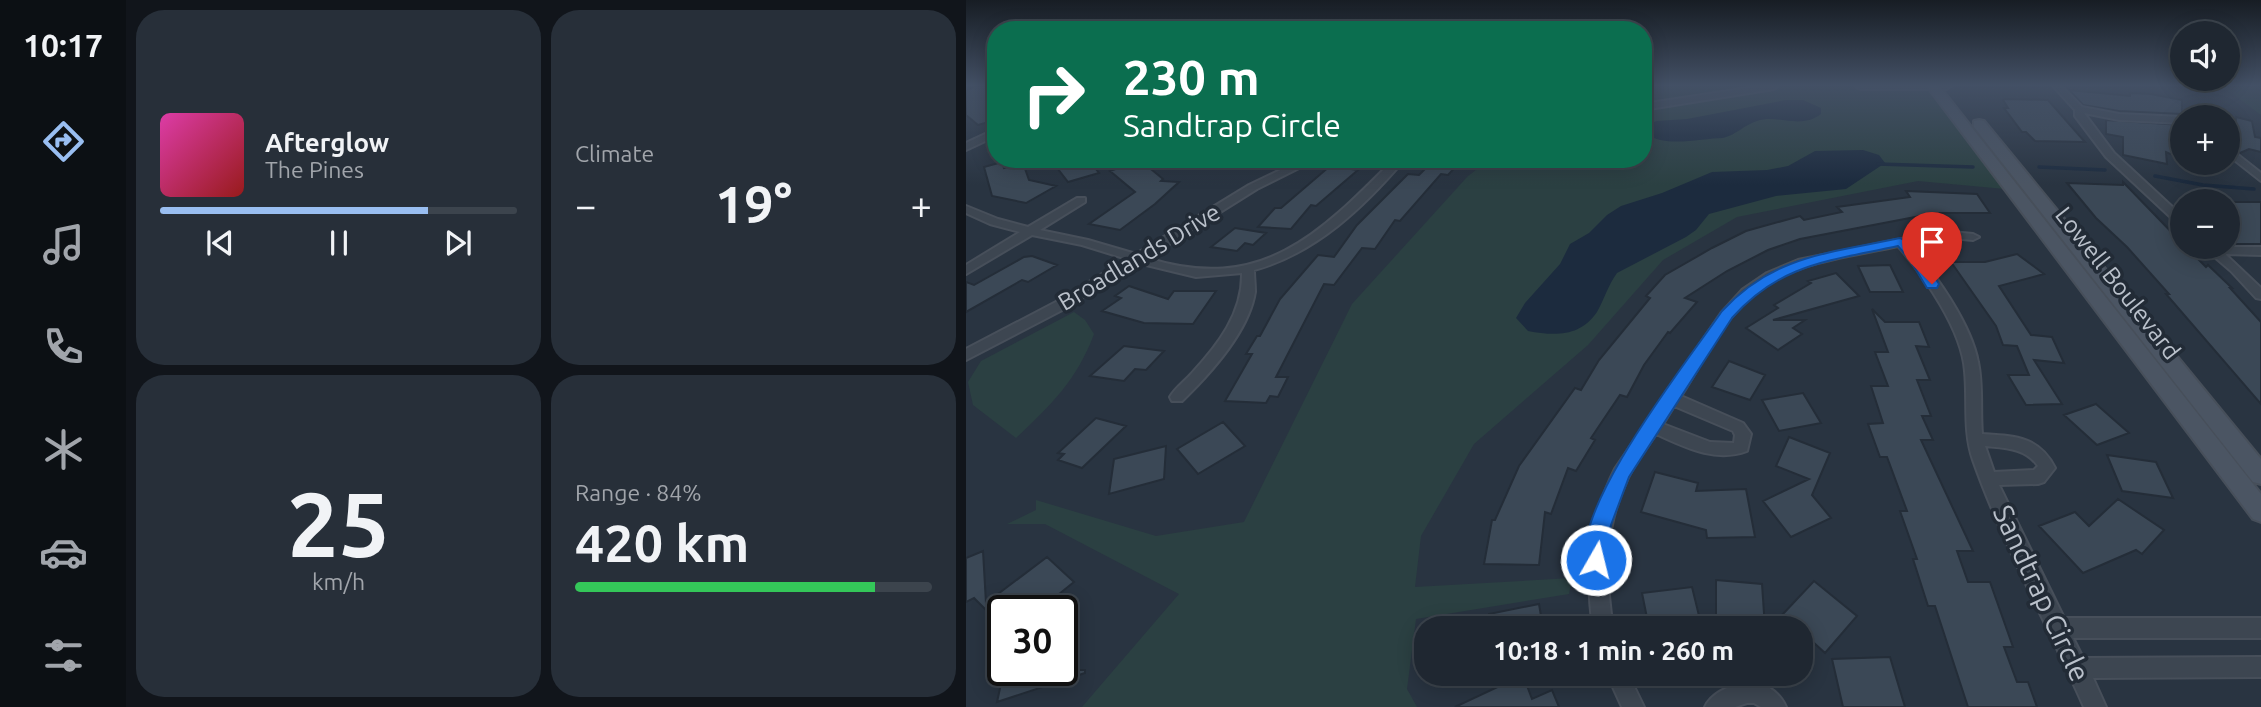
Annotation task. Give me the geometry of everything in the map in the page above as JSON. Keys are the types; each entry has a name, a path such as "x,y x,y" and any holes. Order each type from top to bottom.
{"main road":[{"name":"Lowell Boulevard","path":"1958,119 2261,512"},
{"name":"Lowell Boulevard","path":"1974,119 2261,475"}],"street":[{"path":"2082,119 2110,155 2170,211"},
{"path":"966,147 987,135"},
{"path":"966,137 979,138"},
{"path":"2240,160 2261,178"},
{"name":"Broadlands Drive","path":"966,355 1061,305 1253,187 1293,168"},
{"path":"966,209 1000,223 1085,242 1183,271 1203,273 1248,267 1290,253 1317,237 1390,168"},
{"path":"966,270 1081,200"},
{"path":"1600,616 1596,593 1596,560 1601,525 1620,474 1739,300 1772,276 1802,263 1941,234 1973,237"},
{"name":"Sandtrap Circle","path":"1900,242 1921,266 1967,349 1971,359 1974,439 1989,480 2095,707"},
{"path":"2240,250 2261,251"},
{"path":"2224,259 2261,295"},
{"path":"1177,397 1210,361 1232,327 1248,292 1248,267"},
{"path":"1653,426 1720,452 1735,451 1741,447 1744,434 1738,427 1671,398"},
{"name":"Sandtrap Circle","path":"1974,439 2022,445 2041,456 2047,468 2039,477 1989,480"},
{"path":"2059,628 2261,628"},
{"path":"2078,668 2261,667"},
{"path":"1623,686 1633,707"},
{"path":"1716,707 1737,693 1752,691 1765,696 1775,707"}],"green space":[{"path":"1652,119 1952,119 2005,189 1918,181 1737,217 1663,260 1588,345 1474,444 1421,536 1415,587 1572,578 1569,594 1434,616 1414,616 1407,689 1417,707 1082,707 1179,594 1045,524 1007,524 1036,510 1036,500 1156,536 1244,522 1352,304 1468,176 1479,168 1652,168"},
{"path":"1074,312 1085,320 1094,334 1087,350 1062,391 1016,438 973,405 968,382 981,361"}],"water":[{"path":"1687,119 1813,119 1765,119 1723,138 1680,142 1652,136 1652,122"},
{"path":"1863,150 1879,155 1885,163 1846,189 1776,196 1709,214 1696,230 1686,237 1617,273 1597,312 1575,330 1557,334 1528,331 1516,318 1525,303 1560,264 1570,244 1589,233 1607,215 1621,206 1662,193 1712,172 1767,170 1788,166 1815,151"}],"building":[{"path":"971,119 987,119 987,122 978,125"},
{"path":"2012,119 2065,119 2085,142 2035,141 2026,132 2022,132"},
{"path":"2240,119 2252,121 2255,137 2261,138 2261,152 2249,149 2240,153"},
{"path":"2106,120 2170,124 2170,154 2166,152 2167,164 2123,155 2123,137 2106,134"},
{"path":"984,167 1025,168 1029,180 1056,186 1026,203 992,196"},
{"path":"1095,168 1099,173 1068,182 1058,169"},
{"path":"1118,168 1150,168 1163,179 1161,181 1179,182 1120,230 1089,224 1135,192 1110,171"},
{"path":"1328,168 1358,170 1316,206 1311,205 1291,229 1258,227 1275,208 1281,208"},
{"path":"1426,168 1455,168 1448,175 1441,174 1400,221 1395,220 1375,249 1362,248 1334,285 1324,284 1276,377 1288,377 1278,397 1270,396 1266,403 1225,401 1252,354 1246,354 1257,336 1260,336 1280,299 1318,255 1334,257 1357,225 1408,174 1419,175"},
{"path":"2123,182 2170,231 2170,259 2198,259 2206,267 2208,265 2261,322 2261,404 2166,294 2169,294 2127,247 2096,218 2067,183 2123,185"},
{"path":"1906,191 1977,194 1990,213 1936,213 1800,239 1768,250 1727,271 1685,298 1697,302 1670,333 1668,332 1644,365 1627,397 1620,395 1591,438 1595,440 1576,471 1568,468 1551,514 1545,512 1539,565 1484,564 1492,520 1495,520 1519,466 1575,388 1581,390 1599,360 1650,298 1646,296 1665,275 1746,231 1800,216 1804,220 1842,212 1837,207 1910,197"},
{"path":"2240,202 2261,202 2261,244 2240,244"},
{"path":"1235,228 1266,233 1253,245 1245,243 1237,251 1211,247"},
{"path":"2017,254 2044,274 1999,286 2031,335 2052,337 2064,363 2034,360 2062,404 2026,405 2008,375 2029,375 2017,346 2003,345 1996,326 1951,262 1985,262"},
{"path":"1032,256 1057,265 1028,282 1022,280 966,312 966,282 974,285 1024,257"},
{"path":"1890,265 1903,292 1870,292 1858,266"},
{"path":"1836,273 1859,296 1773,320 1805,320 1793,328 1802,334 1778,350 1746,328 1778,308 1774,305 1811,283 1808,281"},
{"path":"1129,286 1168,299 1174,291 1216,291 1193,324 1144,323 1102,311 1121,298 1115,296"},
{"path":"1872,309 1885,322 1919,322 1929,347 1916,346 1930,380 1917,380 1931,416 1922,416 1933,440 1921,440 1973,551 1957,551 1968,582 1990,582 2013,647 2004,647 2017,682 2028,682 2037,707 1968,707 1935,606 1928,606 1913,559 1917,559 1900,511 1907,511 1887,457 1880,457 1868,424 1883,423 1871,386 1888,386 1875,352 1888,352"},
{"path":"1124,346 1164,351 1146,370 1135,369 1124,381 1090,376"},
{"path":"1729,361 1765,375 1750,400 1712,387"},
{"path":"1803,393 1821,423 1779,431 1762,400"},
{"path":"2096,404 2129,433 2097,445 2064,415"},
{"path":"1096,418 1126,426 1082,468 1058,460 1064,454 1058,453"},
{"path":"1223,422 1245,446 1198,474 1177,449"},
{"path":"1789,437 1830,453 1812,495 1831,518 1791,537 1763,501 1809,479 1776,466"},
{"path":"1166,446 1164,479 1109,494 1114,459"},
{"path":"2107,455 2156,462 2173,498 2122,491"},
{"path":"1655,472 1698,483 1696,491 1746,489 1755,537 1707,538 1706,530 1641,512"},
{"path":"2118,499 2164,530 2142,554 2136,550 2083,573 2039,526 2075,512 2089,526"},
{"path":"983,551 987,611 974,598 966,602 966,558"},
{"path":"1047,557 1074,582 1058,595 997,595"},
{"path":"1716,580 1762,584 1764,616 1716,616"},
{"path":"1814,581 1857,616 1825,653 1813,642 1813,616 1782,615"},
{"path":"1692,587 1699,616 1647,616 1642,593"},
{"path":"1539,604 1541,616 1489,616"},
{"path":"1890,657 1905,707 1843,707 1832,659"},
{"path":"1000,686 1046,686 997,702"},
{"path":"1500,686 1527,686 1532,699 1552,690 1559,707 1455,707"}],"waterway":[{"path":"1878,164 1973,167"},
{"path":"2039,167 2105,170"},
{"path":"2155,176 2203,185 2254,189"}],"route":[{"path":"1596,560 1601,525 1620,474 1727,315 1747,293 1772,276 1802,263 1900,242 1916,257 1932,284"}]}
